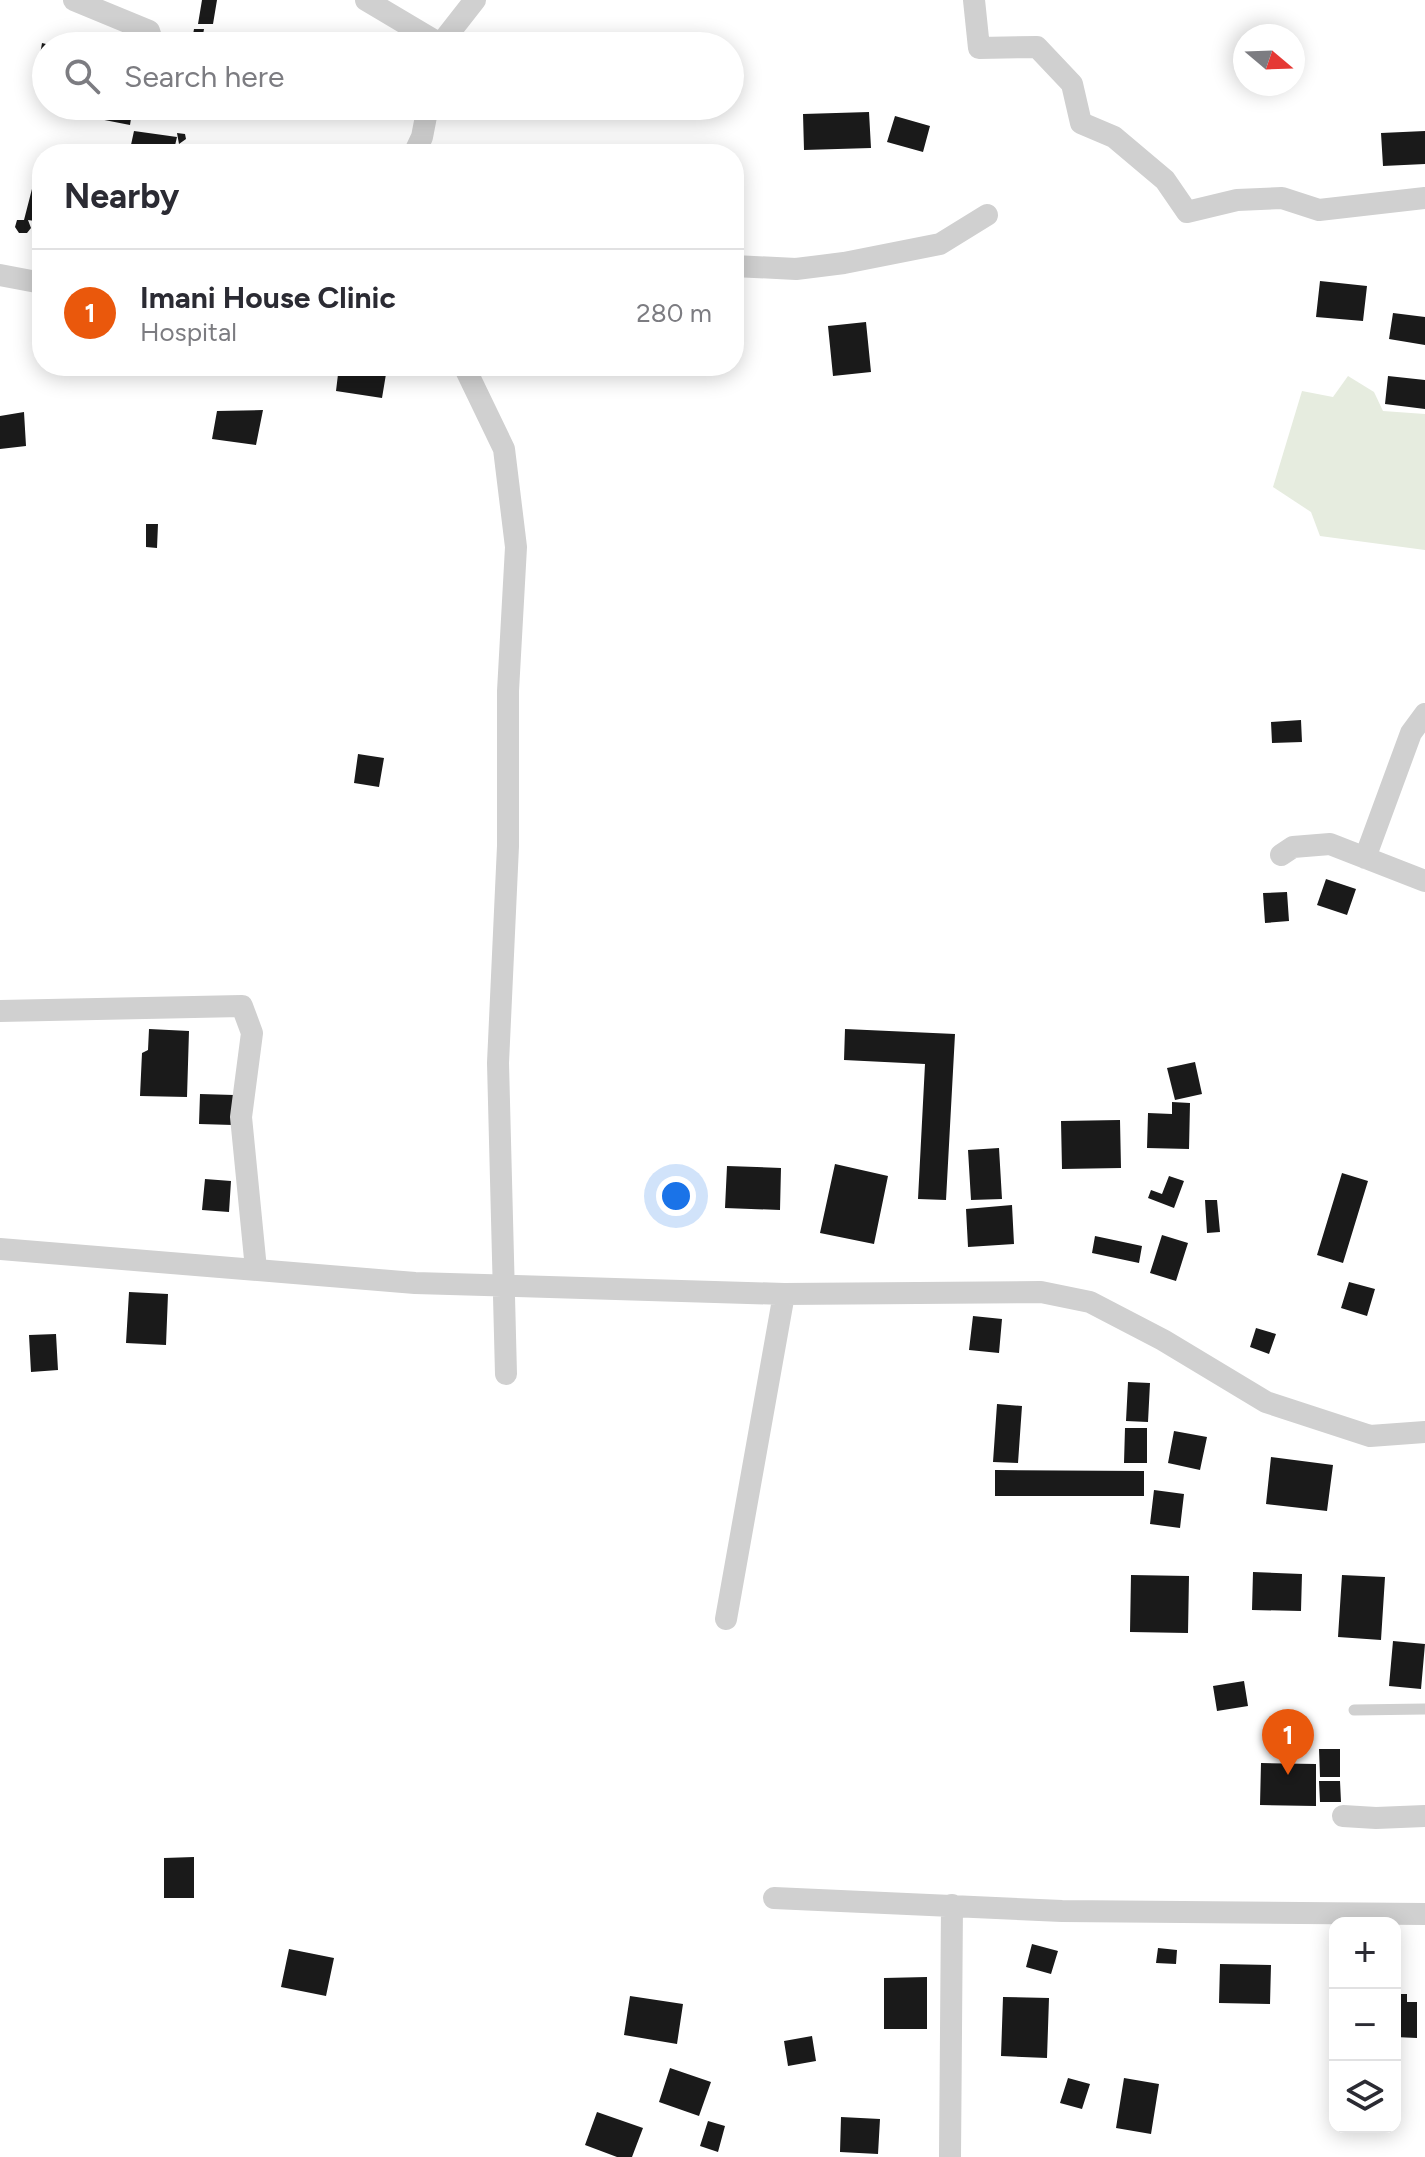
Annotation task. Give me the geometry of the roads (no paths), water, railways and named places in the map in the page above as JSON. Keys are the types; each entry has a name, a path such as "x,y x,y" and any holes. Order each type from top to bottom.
{"street":[{"path":"74,0 149,32"},
{"path":"366,0 418,32"},
{"path":"449,32 475,0"},
{"path":"974,0 979,48 1037,47 1072,84 1081,123 1114,137 1165,180 1187,212 1237,200 1282,198 1319,210 1425,198"},
{"path":"419,144 425,120"},
{"path":"744,266 796,269 940,244 987,215"},
{"path":"0,275 32,281"},
{"path":"469,376 504,449 516,547 508,691 508,846 498,1063 506,1374"},
{"path":"1365,858 1411,733 1425,714"},
{"path":"1281,855 1293,847 1330,844 1425,881"},
{"path":"0,1011 242,1006 252,1033 241,1117 256,1269"},
{"path":"0,1249 415,1283 784,1294 1041,1292 1090,1302 1163,1340 1266,1402 1370,1436 1425,1432"},
{"path":"726,1619 784,1294"},
{"path":"1343,1816 1425,1816"},
{"path":"774,1898 1062,1911 1425,1914"},
{"path":"950,2157 952,1905"}],"lane":[{"path":"1354,1710 1425,1709"}],"place":[{"name":"Imani House Clinic","path":"1288,1775"}]}
